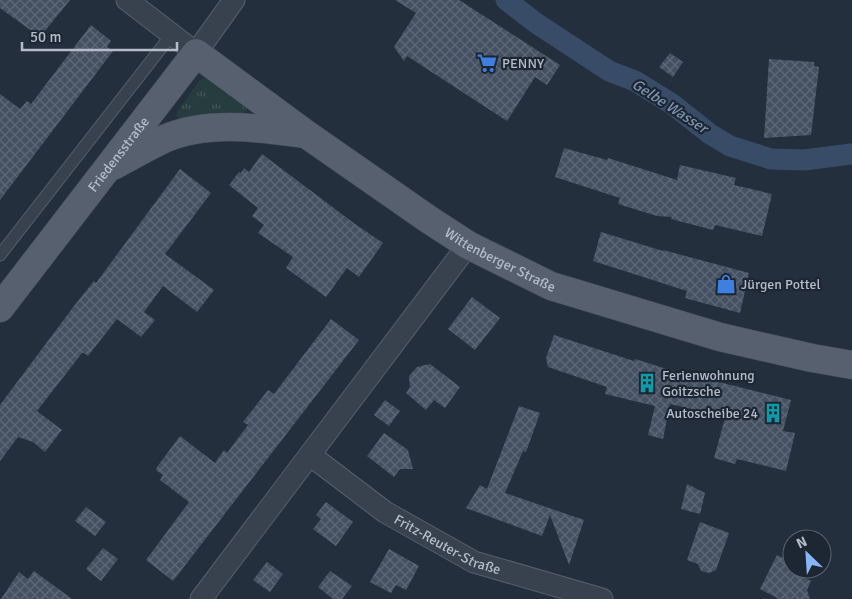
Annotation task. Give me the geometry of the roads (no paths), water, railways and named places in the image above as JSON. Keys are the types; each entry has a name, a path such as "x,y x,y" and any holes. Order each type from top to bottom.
{"main road":[{"name":"Wittenberger Straße","path":"196,53 306,134 428,219 468,245 552,286 720,337 852,365"},
{"name":"Friedensstraße","path":"0,308 196,53"},
{"path":"105,170 166,139 204,128 258,128 306,134"}],"street":[{"path":"127,0 196,53"},
{"name":"Friedensstraße","path":"196,53 234,0"},
{"path":"201,599 468,245"},
{"name":"Fritz-Reuter-Straße","path":"310,455 386,512 474,562 602,599"}],"lane":[{"path":"0,255 172,34"}],"waterway":[{"name":"Gelbe Wasser","path":"506,0 536,23 609,71 635,81 672,104 710,134 730,146 771,159 804,160 852,154"}],"place":[{"name":"PENNY","path":"487,63"},
{"name":"Jürgen Pottel","path":"726,284"},
{"name":"Ferienwohnung Goitzsche","path":"647,383"},
{"name":"Autoscheibe 24","path":"773,413"}]}
